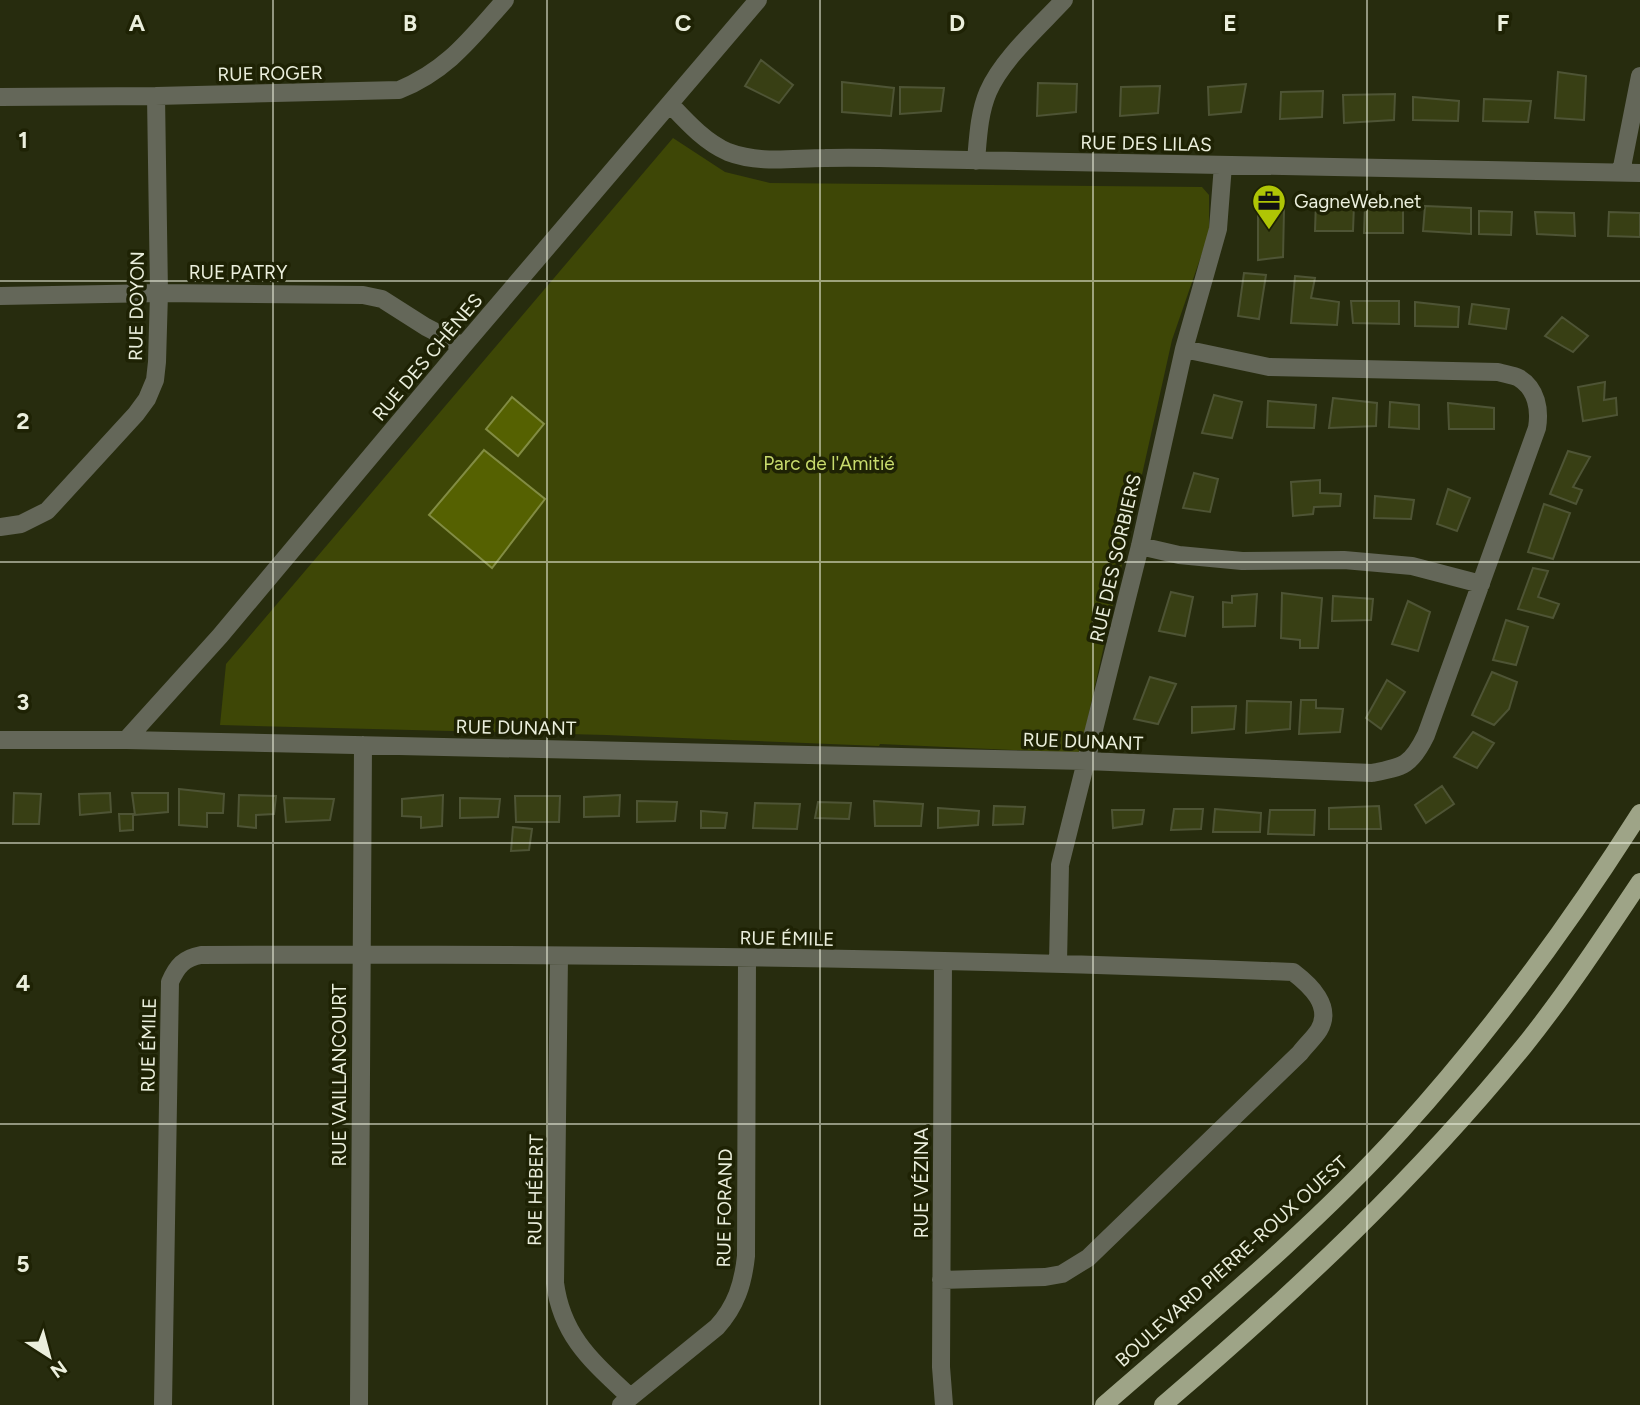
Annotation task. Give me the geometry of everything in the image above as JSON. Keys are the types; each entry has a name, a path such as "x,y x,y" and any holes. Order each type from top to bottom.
{"main road":[{"name":"BOULEVARD PIERRE-ROUX OUEST","path":"1104,1405 1304,1229 1401,1132 1501,1013 1591,890 1640,813"},
{"path":"1163,1405 1332,1253 1418,1167 1524,1045 1640,881"}],"street":[{"name":"RUE ROGER","path":"0,97 399,90 430,76 452,59 505,0"},
{"name":"RUE DES CHÊNES","path":"126,740 220,636 758,0"},
{"path":"976,161 980,123 988,92 1003,66 1064,0"},
{"path":"1620,172 1640,76"},
{"name":"RUE DOYON","path":"0,527 22,524 47,511 92,464 147,399 155,380 159,293 156,96"},
{"name":"RUE DES LILAS","path":"670,104 712,142 729,152 760,160 826,158 1640,173"},
{"name":"RUE DES SORBIERS","path":"1058,963 1060,865 1140,546 1184,349 1218,229 1223,164"},
{"name":"RUE PATRY","path":"0,296 159,293 363,295 382,299 426,327 463,346"},
{"name":"RUE DUNANT","path":"0,740 126,740 1086,761 1372,773 1400,768 1412,758 1426,735 1538,428 1539,414 1535,395 1519,378 1498,372 1269,367 1184,349"},
{"path":"1140,546 1179,555 1242,562 1344,561 1412,566 1480,584"},
{"name":"RUE VAILLANCOURT","path":"359,1405 363,745"},
{"name":"RUE ÉMILE","path":"163,1405 170,982 178,966 190,957 361,954 1058,963 1293,972 1308,983 1319,997 1322,1014 1320,1028 1300,1053 1088,1258 1062,1274 1031,1279 942,1280"},
{"name":"RUE HÉBERT","path":"559,957 557,1298 568,1329 580,1348 625,1401"},
{"name":"RUE FORAND","path":"625,1401 717,1327 728,1315 743,1285 746,1256 747,959"},
{"name":"RUE VÉZINA","path":"943,961 941,1367 944,1405"}],"green space":[{"name":"Parc de l'Amitié","path":"673,138 725,172 770,183 1202,187 1209,195 1209,233 1172,340 1080,753 606,735 220,725 226,664"}],"shaded area":[{"path":"512,397 544,424 518,456 486,429"},
{"path":"484,450 545,499 492,568 429,515"}],"building":[{"path":"761,60 793,85 779,103 745,86"},
{"path":"1558,72 1586,76 1584,120 1555,118"},
{"path":"842,82 894,88 891,116 842,112"},
{"path":"1038,83 1077,84 1076,112 1037,116"},
{"path":"1246,84 1241,112 1209,115 1208,87"},
{"path":"1160,86 1158,113 1120,116 1121,87"},
{"path":"900,87 944,88 941,111 900,114"},
{"path":"1323,91 1322,117 1280,119 1281,92"},
{"path":"1395,94 1394,120 1344,123 1343,95"},
{"path":"1413,97 1459,101 1458,121 1413,120"},
{"path":"1484,99 1531,101 1528,122 1483,121"},
{"path":"1316,201 1354,204 1353,231 1315,231"},
{"path":"1365,205 1403,209 1403,233 1364,233"},
{"path":"1425,206 1471,208 1471,234 1423,231"},
{"path":"1258,208 1284,209 1283,257 1258,260"},
{"path":"1479,211 1512,212 1511,235 1479,234"},
{"path":"1535,212 1574,213 1575,236 1537,234"},
{"path":"1609,212 1640,213 1640,237 1608,236"},
{"path":"1244,273 1266,275 1259,319 1238,316"},
{"path":"1295,276 1315,278 1311,298 1339,302 1337,325 1291,323"},
{"path":"1351,301 1399,301 1399,324 1353,323"},
{"path":"1415,302 1459,307 1458,327 1415,326"},
{"path":"1472,304 1509,309 1506,329 1469,324"},
{"path":"1562,317 1588,336 1573,352 1545,336"},
{"path":"1605,382 1604,400 1616,398 1617,415 1583,421 1578,387"},
{"path":"1214,395 1242,402 1232,438 1202,433"},
{"path":"1333,398 1377,403 1376,426 1329,428"},
{"path":"1268,401 1316,405 1314,428 1267,427"},
{"path":"1390,402 1419,405 1419,429 1389,427"},
{"path":"1448,403 1494,408 1494,429 1449,429"},
{"path":"1568,451 1590,457 1573,487 1582,490 1576,504 1550,494"},
{"path":"1194,473 1218,479 1210,512 1183,508"},
{"path":"1320,480 1320,493 1341,494 1340,506 1314,507 1313,514 1293,516 1291,482"},
{"path":"1448,489 1470,498 1457,531 1437,524"},
{"path":"1375,496 1414,500 1411,519 1374,518"},
{"path":"1544,504 1570,513 1553,559 1528,552"},
{"path":"1533,568 1548,571 1538,597 1559,604 1553,618 1518,609"},
{"path":"1171,592 1193,597 1185,636 1159,631"},
{"path":"1282,593 1322,598 1318,648 1300,648 1300,640 1281,638"},
{"path":"1257,594 1255,626 1223,627 1223,602 1232,603 1232,596"},
{"path":"1333,596 1373,599 1371,620 1332,621"},
{"path":"1408,601 1430,612 1418,651 1392,644"},
{"path":"1506,620 1528,627 1516,665 1493,660"},
{"path":"1492,672 1517,682 1509,709 1494,725 1472,715"},
{"path":"1150,677 1176,684 1158,724 1134,719"},
{"path":"1387,680 1405,692 1381,729 1366,718"},
{"path":"1301,700 1316,700 1316,708 1343,709 1340,732 1299,734"},
{"path":"1247,701 1291,702 1290,729 1246,733"},
{"path":"1236,706 1234,729 1192,733 1192,707"},
{"path":"1473,732 1494,743 1477,768 1454,757"},
{"path":"1442,786 1454,804 1426,823 1415,805"},
{"path":"179,789 224,794 223,813 207,813 207,827 179,825"},
{"path":"14,793 41,794 39,824 13,824"},
{"path":"110,793 111,812 80,815 79,794"},
{"path":"132,793 168,793 168,812 135,815"},
{"path":"239,795 276,796 274,814 256,815 256,828 238,826"},
{"path":"443,795 442,826 421,828 421,817 402,816 402,799"},
{"path":"620,795 619,816 584,817 584,797"},
{"path":"515,796 560,796 559,822 516,822"},
{"path":"284,798 334,799 330,820 286,822"},
{"path":"460,798 500,799 498,817 460,818"},
{"path":"637,801 677,802 675,821 637,822"},
{"path":"874,801 923,804 921,826 875,826"},
{"path":"818,802 851,803 849,819 815,818"},
{"path":"755,803 800,804 797,829 753,828"},
{"path":"994,806 1025,807 1023,824 993,825"},
{"path":"1379,806 1381,829 1329,829 1329,808"},
{"path":"938,808 979,811 978,825 938,828"},
{"path":"1174,809 1203,809 1201,829 1171,830"},
{"path":"1215,809 1261,813 1260,832 1213,832"},
{"path":"1112,810 1144,810 1142,824 1113,828"},
{"path":"1270,810 1315,810 1314,835 1268,834"},
{"path":"701,811 727,813 725,828 701,828"},
{"path":"119,814 133,814 133,830 120,831"},
{"path":"513,827 532,829 529,850 511,851"}],"place":[{"name":"GagneWeb.net","path":"1269,231"}]}
